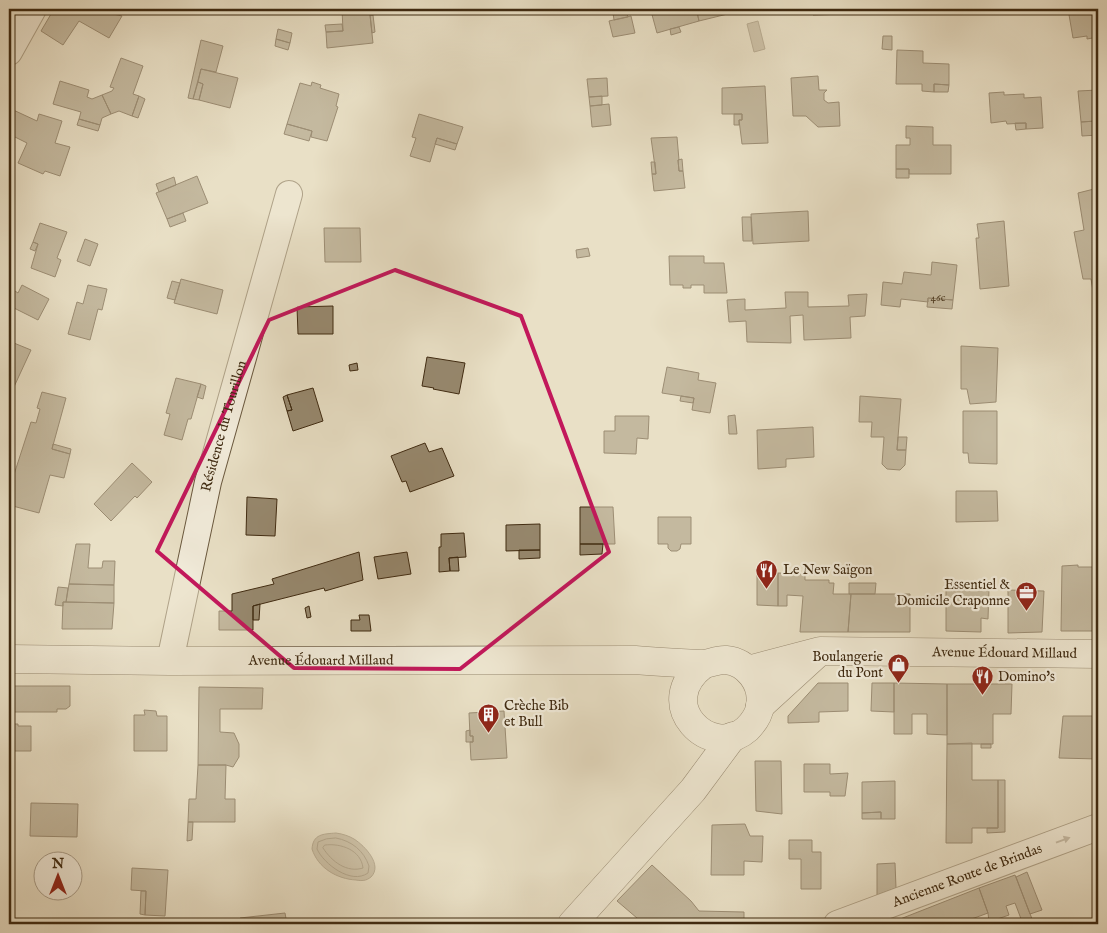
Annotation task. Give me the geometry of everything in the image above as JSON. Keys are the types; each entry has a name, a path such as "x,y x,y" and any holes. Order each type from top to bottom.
{"main road":[{"name":"Avenue Édouard Millaud","path":"748,670 820,652 1098,654"},
{"path":"760,706 820,652"},
{"name":"Avenue Édouard Millaud","path":"9,659 170,661 635,660 703,665"},
{"path":"635,660 683,694"},
{"path":"714,660 738,663 748,670 756,680 760,693 760,706 757,716 751,725 743,732 720,738 708,735 696,728 688,719 683,707 683,694 693,672 714,660"},
{"path":"693,790 696,728"},
{"path":"572,924 693,790 733,736"}],"street":[{"path":"9,52 32,9"},
{"name":"Résidence du Tourillon","path":"170,661 208,482 289,194"},
{"name":"Ancienne Route de Brindas","path":"837,924 1098,827"}],"highlighted area":[{"path":"395,270 521,316 609,552 460,669 294,668 157,551 269,320"}],"water":[{"path":"758,21 765,49 754,52 747,24"},
{"path":"336,833 354,839 371,856 375,867 371,877 362,881 335,875 319,862 312,849 314,840 323,835"}],"building":[{"path":"54,9 91,9 122,16 109,38 79,21 63,45 41,31"},
{"path":"342,9 372,9 373,15 370,15 373,43 327,48 326,32 343,31"},
{"path":"690,9 691,13 697,12 699,21 657,33 651,11"},
{"path":"690,9 748,9 699,21 697,12 691,13"},
{"path":"812,9 848,9 848,14 813,15"},
{"path":"1068,9 1098,9 1098,37 1087,39 1087,36 1073,38"},
{"path":"626,10 628,17 614,20 613,13"},
{"path":"370,15 373,15 375,32 372,33"},
{"path":"631,16 635,33 613,37 609,21"},
{"path":"342,24 343,31 326,32 325,25"},
{"path":"679,27 681,32 671,35 670,29"},
{"path":"278,29 292,33 290,43 276,39"},
{"path":"883,36 892,36 892,50 882,49"},
{"path":"276,39 290,43 288,50 275,46"},
{"path":"201,40 223,46 216,72 201,69 193,99 188,98"},
{"path":"897,50 923,51 923,63 949,64 949,85 934,84 934,92 922,91 922,84 896,84"},
{"path":"121,58 143,66 133,94 139,96 132,116 119,111 111,114 102,95 112,91 114,88 110,87"},
{"path":"201,69 238,78 230,108 199,100 203,84 198,82"},
{"path":"818,76 819,90 827,90 824,93 824,100 828,103 839,102 840,126 818,127 806,116 793,116 791,78"},
{"path":"607,78 608,96 589,97 587,79"},
{"path":"60,81 89,90 87,97 92,99 102,95 111,114 102,118 100,125 79,119 81,112 53,104"},
{"path":"198,82 203,84 199,100 193,99"},
{"path":"312,82 321,85 320,88 339,94 336,106 338,107 327,141 311,137 312,131 287,124 300,83 311,86"},
{"path":"934,84 949,85 948,92 934,92"},
{"path":"765,86 768,143 742,144 739,120 742,120 742,114 722,114 722,88"},
{"path":"1098,90 1098,116 1096,116 1096,121 1081,122 1078,91"},
{"path":"1004,92 1004,95 1024,94 1024,98 1041,97 1043,128 1026,129 1026,123 1007,124 1006,121 991,123 989,93"},
{"path":"139,96 145,99 138,118 132,116"},
{"path":"602,96 602,105 590,106 589,97"},
{"path":"609,104 611,125 592,127 590,106"},
{"path":"9,108 37,121 39,114 62,121 55,143 70,147 60,176 45,171 43,174 18,163 27,143 9,134"},
{"path":"419,114 463,127 457,144 437,138 430,162 410,156 416,138 412,137"},
{"path":"734,114 742,114 742,120 739,120 739,125 734,125"},
{"path":"79,119 100,125 98,131 77,125"},
{"path":"1096,121 1098,135 1082,136 1081,122"},
{"path":"1015,123 1026,123 1026,129 1016,130"},
{"path":"287,124 312,131 309,141 284,134"},
{"path":"906,126 933,127 933,145 951,145 951,174 909,174 909,169 896,169 896,145 910,145 910,138 906,138"},
{"path":"677,137 679,171 683,171 685,188 654,191 652,174 656,174 651,138"},
{"path":"437,138 457,144 455,150 435,144"},
{"path":"682,159 683,171 679,171 678,160"},
{"path":"651,162 655,162 656,174 652,174"},
{"path":"896,169 909,169 909,178 896,178"},
{"path":"197,176 208,203 167,219 156,193"},
{"path":"174,177 176,185 159,192 156,184"},
{"path":"1098,188 1097,315 1091,279 1083,279 1074,232 1084,230 1078,193"},
{"path":"808,211 809,241 753,244 751,214"},
{"path":"183,213 186,221 170,227 167,219"},
{"path":"742,217 751,217 752,241 743,241"},
{"path":"1004,221 1009,286 980,289 976,238 979,238 977,224"},
{"path":"40,223 67,232 57,258 61,260 55,277 31,268 38,244 33,242"},
{"path":"324,228 360,228 361,262 325,262"},
{"path":"85,239 98,244 90,266 77,261"},
{"path":"33,242 38,244 35,251 30,249"},
{"path":"588,248 590,256 577,258 576,250"},
{"path":"669,256 704,256 704,263 724,263 727,293 704,293 704,285 691,285 691,288 683,288 683,285 670,285"},
{"path":"932,262 957,265 953,300 928,298 928,302 901,299 900,307 881,305 883,282 902,284 904,272 931,275"},
{"path":"181,279 223,290 217,314 174,303"},
{"path":"172,281 180,283 175,300 167,298"},
{"path":"22,285 49,299 38,320 10,306 9,308 9,292 12,289 18,293"},
{"path":"88,285 107,289 102,310 98,309 90,340 68,334 77,302 83,304"},
{"path":"785,292 808,292 808,307 849,306 848,295 867,294 865,316 850,317 851,338 804,340 803,315 790,316 791,343 747,342 746,321 729,322 727,300 745,299 745,310 786,308"},
{"path":"928,298 953,300 952,309 927,307"},
{"path":"333,306 333,334 298,334 297,307"},
{"path":"9,341 31,350 13,389 9,388"},
{"path":"961,346 998,348 996,402 970,404 967,389 961,389"},
{"path":"427,357 465,363 459,394 422,386"},
{"path":"357,363 358,370 350,371 349,365"},
{"path":"667,367 699,373 698,380 716,383 710,413 692,410 694,398 662,393"},
{"path":"176,378 201,384 191,419 188,419 182,440 164,435 170,414 166,413"},
{"path":"201,384 206,386 203,399 197,397"},
{"path":"313,388 323,421 293,431 287,411 292,410 287,395"},
{"path":"42,392 66,398 52,449 70,454 64,478 50,475 39,513 9,505 9,490 31,422 36,423 40,409 37,408"},
{"path":"287,395 292,410 287,411 283,397"},
{"path":"681,396 694,398 693,403 680,401"},
{"path":"860,396 901,399 897,450 906,450 905,465 900,470 887,469 882,464 884,437 871,437 872,422 859,422"},
{"path":"963,411 997,411 997,464 969,463 968,453 963,453"},
{"path":"735,415 737,434 729,434 728,416"},
{"path":"615,416 649,416 648,439 637,438 636,454 604,453 604,431 615,431"},
{"path":"813,427 814,457 786,459 786,467 758,469 757,430"},
{"path":"898,437 907,437 906,450 897,450"},
{"path":"425,443 429,452 442,448 454,476 410,492 406,481 402,482 391,456"},
{"path":"53,444 71,449 70,454 52,449"},
{"path":"132,463 152,482 137,498 135,496 111,521 94,504"},
{"path":"956,491 997,491 998,521 956,522"},
{"path":"247,497 277,499 275,536 246,535"},
{"path":"580,507 613,507 615,544 580,544"},
{"path":"658,517 691,517 691,544 681,544 680,549 671,551 668,548 668,544 658,544"},
{"path":"540,524 540,550 506,551 506,525"},
{"path":"464,533 466,557 449,558 450,571 439,572 441,534"},
{"path":"76,544 90,544 88,568 102,568 103,561 115,561 114,585 69,584"},
{"path":"580,544 603,544 602,554 580,555"},
{"path":"519,550 540,550 540,558 519,559"},
{"path":"359,552 363,580 325,591 324,588 253,606 253,630 219,630 219,611 232,611 232,594 274,584 272,579"},
{"path":"407,552 411,574 378,579 374,557"},
{"path":"458,557 459,571 450,571 449,558"},
{"path":"1078,565 1078,567 1098,567 1098,631 1061,631 1062,566"},
{"name":"Le New Saïgon","path":"757,573 778,573 778,606 757,605"},
{"path":"778,573 805,574 805,580 829,580 829,583 834,583 833,594 851,594 848,632 800,632 803,596 787,595 787,606 778,606"},
{"path":"849,583 876,583 875,594 849,594"},
{"path":"69,584 114,585 114,603 66,602"},
{"path":"58,587 68,588 66,602 63,602 63,606 55,605"},
{"path":"946,588 989,589 988,619 981,618 981,632 946,631"},
{"path":"1008,590 1044,591 1042,632 1008,633"},
{"path":"851,594 910,594 910,632 848,632"},
{"path":"63,602 114,603 112,629 62,629"},
{"path":"260,604 259,620 253,620 253,606"},
{"path":"309,606 311,617 307,618 305,608"},
{"path":"359,615 369,615 371,631 351,631 351,620 360,620"},
{"path":"818,683 848,683 848,711 819,712 819,722 788,723 788,716"},
{"path":"872,683 894,683 894,712 871,711"},
{"path":"894,683 947,684 947,735 927,734 927,714 912,714 912,734 894,734"},
{"path":"947,684 1012,684 1011,714 993,714 993,744 947,744"},
{"path":"9,686 12,686 12,710 9,710"},
{"path":"12,686 70,686 70,706 66,709 57,709 57,712 13,712 13,724 31,726 31,751 10,751 9,710 12,710"},
{"path":"199,687 263,688 262,709 220,709 220,732 234,733 239,744 239,757 233,767 226,765 198,765"},
{"path":"144,710 156,711 157,716 167,716 167,751 134,751 134,715 145,715"},
{"name":"Crèche Bib et Bull","path":"504,711 507,758 471,760 470,742 473,742 473,736 470,736 469,713"},
{"path":"1063,716 1098,716 1098,759 1059,758"},
{"path":"470,730 473,742 466,742 466,731"},
{"path":"972,743 972,780 998,780 998,828 972,828 972,843 946,843 947,744"},
{"path":"981,744 991,744 991,748 981,748"},
{"path":"755,761 781,761 782,814 756,811"},
{"path":"804,764 830,764 830,774 848,773 845,796 830,796 830,792 804,792"},
{"path":"198,765 226,765 225,799 235,799 235,822 188,822 189,799 196,799"},
{"path":"998,780 1005,780 1005,832 987,833 987,828 998,828"},
{"path":"895,781 895,819 881,819 881,812 862,813 862,782"},
{"path":"31,803 78,804 77,837 30,836"},
{"path":"881,812 881,819 862,819 862,813"},
{"path":"188,822 193,822 192,840 187,841"},
{"path":"745,824 750,836 763,836 762,862 744,861 744,875 711,875 712,825"},
{"path":"789,840 812,840 812,852 821,852 821,889 801,889 801,859 789,859"},
{"path":"895,863 896,888 877,895 877,864"},
{"path":"652,865 691,901 699,911 744,912 744,924 644,924 617,901"},
{"path":"132,868 168,870 165,916 145,915 146,891 131,890"},
{"path":"1027,872 1042,910 1030,914 1016,877"},
{"path":"1015,875 1034,924 1023,924 1015,903 1006,906 1009,915 989,922 988,913 979,888"},
{"path":"979,888 988,913 958,924 890,923"},
{"path":"141,891 146,891 145,915 140,914"},
{"path":"285,913 287,924 241,924 240,918"}],"place":[{"name":"Le New Saïgon","path":"767,589"},
{"name":"Essentiel & Domicile Craponne","path":"1026,612"},
{"name":"Boulangerie du Pont","path":"899,684"},
{"name":"Domino's","path":"982,696"},
{"name":"Crèche Bib et Bull","path":"488,733"}]}
